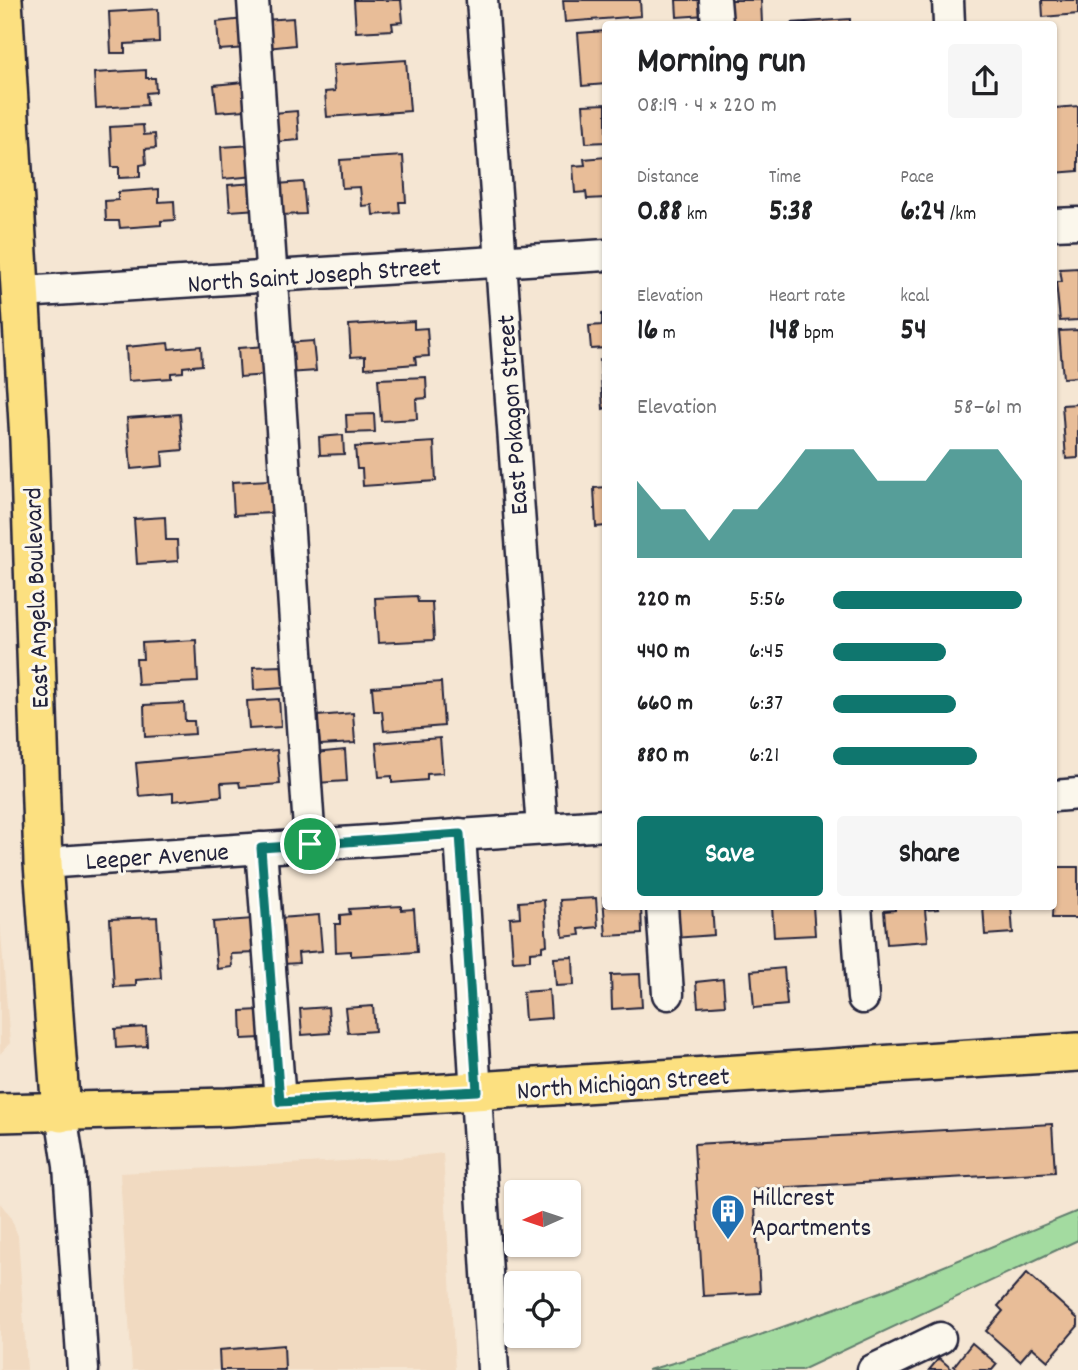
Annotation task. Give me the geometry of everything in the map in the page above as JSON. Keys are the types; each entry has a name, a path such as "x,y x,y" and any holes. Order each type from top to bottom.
{"main road":[{"name":"East Angela Boulevard","path":"4,0 32,499 43,863 61,1112"},
{"name":"North Michigan Street","path":"0,1113 477,1091 1078,1052"}],"street":[{"path":"253,0 310,844"},
{"name":"East Pokagon Street","path":"482,0 542,829"},
{"path":"715,0 717,21"},
{"path":"948,0 949,21"},
{"path":"1057,224 1078,223"},
{"name":"North Saint Joseph Street","path":"22,292 602,255"},
{"path":"1057,796 1078,794"},
{"name":"Leeper Avenue","path":"43,863 602,825"},
{"path":"460,834 493,1370"},
{"path":"261,848 280,1102"},
{"path":"662,910 668,994"},
{"path":"856,910 863,998"},
{"path":"61,1112 69,1167 83,1370"},
{"path":"873,1370 940,1338"}],"shaded area":[{"path":"0,923 10,1043 0,1054"},
{"path":"443,1153 455,1370 132,1370 120,1173 400,1158"},
{"path":"0,1203 10,1216 18,1236 27,1370 0,1370"}],"green space":[{"path":"1078,1211 1078,1240 802,1370 648,1370 712,1352 881,1292"}],"building":[{"path":"354,0 401,0 403,22 392,23 393,30 356,32"},
{"path":"563,0 640,0 641,16 565,22"},
{"path":"676,0 706,0 706,15 677,17"},
{"path":"723,0 761,0 762,21 725,21"},
{"path":"1042,0 1078,0 1078,14 1043,17"},
{"path":"158,9 159,42 125,44 125,53 111,53 109,12"},
{"path":"293,18 295,45 267,48 265,20"},
{"path":"244,19 247,48 219,50 217,22"},
{"path":"602,31 602,84 582,86 578,33"},
{"path":"406,60 410,111 327,117 325,92 335,91 333,65"},
{"path":"146,70 146,78 155,78 156,92 146,93 147,105 96,108 94,73"},
{"path":"243,82 245,110 217,112 214,85"},
{"path":"602,104 602,142 586,143 583,105"},
{"path":"1078,106 1078,171 1057,173 1057,108"},
{"path":"297,111 299,140 275,142 273,113"},
{"path":"143,125 144,135 155,134 156,148 145,149 146,164 140,165 140,177 119,178 119,167 112,167 110,127"},
{"path":"253,145 255,176 223,179 221,147"},
{"path":"403,156 406,202 399,202 400,213 373,215 372,205 362,206 360,187 342,188 340,160"},
{"path":"602,157 602,198 587,199 586,192 575,193 573,166 585,165 584,159"},
{"path":"303,182 306,214 280,215 277,184"},
{"path":"255,183 258,209 230,211 228,185"},
{"path":"159,189 159,202 174,201 175,220 161,221 161,225 120,228 119,221 106,221 105,201 118,200 118,192"},
{"path":"1078,268 1078,320 1060,321 1057,282 1062,282 1060,269"},
{"path":"414,321 414,329 427,328 429,356 415,357 416,364 365,368 365,356 351,357 349,325"},
{"path":"602,325 602,348 591,349 589,326"},
{"path":"1078,330 1078,377 1063,378 1059,331"},
{"path":"313,341 316,371 288,373 286,343"},
{"path":"168,343 169,349 201,346 202,365 183,367 183,372 171,373 171,378 128,381 126,347"},
{"path":"267,346 269,375 240,377 238,348"},
{"path":"600,360 602,360 602,393"},
{"path":"426,377 427,398 416,399 417,419 381,421 378,379"},
{"path":"1078,404 1078,458 1066,459 1062,405"},
{"path":"180,414 183,450 162,452 163,466 131,469 127,418"},
{"path":"374,414 375,432 347,433 346,415"},
{"path":"343,435 344,454 320,455 319,437"},
{"path":"434,442 436,481 363,486 362,469 357,469 355,447"},
{"path":"269,480 272,513 234,515 232,482"},
{"path":"602,487 602,526 596,527 594,488"},
{"path":"165,517 166,540 177,540 178,561 137,564 134,519"},
{"path":"417,596 418,602 432,602 434,640 378,643 375,598"},
{"path":"196,640 198,682 138,685 136,659 143,659 142,643"},
{"path":"282,666 284,688 254,690 253,667"},
{"path":"441,682 444,726 384,731 382,711 374,711 372,687"},
{"path":"279,699 281,727 249,729 247,701"},
{"path":"184,703 185,721 194,721 195,734 145,737 144,705"},
{"path":"353,713 355,743 320,745 317,716"},
{"path":"440,738 443,773 427,774 427,780 392,783 392,776 379,777 376,743"},
{"path":"277,750 280,784 240,787 239,782 221,783 222,796 173,801 173,793 139,796 136,763"},
{"path":"345,750 347,781 316,783 314,753"},
{"path":"1057,867 1078,867 1078,918 1052,918 1052,910 1057,910"},
{"path":"596,898 598,927 579,929 580,935 563,937 560,900"},
{"path":"544,900 547,945 542,946 542,951 530,952 530,960 513,961 510,918 520,917 519,902"},
{"path":"401,906 401,910 414,909 417,952 351,956 351,951 336,952 335,924 340,924 340,915 350,914 349,909"},
{"path":"604,910 641,910 642,934 606,936"},
{"path":"672,910 712,910 714,935 674,938"},
{"path":"772,910 813,910 815,935 774,937"},
{"path":"925,910 928,941 887,944 884,911"},
{"path":"983,910 1011,910 1013,933 985,935"},
{"path":"319,915 322,951 298,953 299,963 283,964 280,918"},
{"path":"157,917 161,978 136,980 136,986 114,987 110,919"},
{"path":"253,919 256,953 231,954 232,967 217,969 213,922"},
{"path":"573,957 574,985 556,986 554,958"},
{"path":"784,968 787,1005 754,1008 751,971"},
{"path":"640,974 642,1007 612,1009 611,975"},
{"path":"723,979 725,1005 698,1007 696,982"},
{"path":"549,990 551,1018 525,1020 523,992"},
{"path":"373,1006 375,1031 348,1033 345,1008"},
{"path":"328,1007 330,1033 302,1035 300,1009"},
{"path":"260,1010 262,1038 242,1039 241,1011"},
{"path":"146,1027 147,1046 116,1048 115,1029"},
{"name":"Hillcrest Apartments","path":"1052,1124 1055,1172 754,1189 760,1293 703,1296 694,1144"},
{"path":"1027,1273 1078,1319 1078,1326 1048,1361 1032,1347 1020,1361 986,1331 1003,1311 998,1306"},
{"path":"972,1343 997,1364 992,1370 959,1370 954,1366"},
{"path":"284,1345 285,1370 220,1370 219,1350"},
{"path":"939,1358 953,1370 929,1370"}],"place":[{"name":"Hillcrest Apartments","path":"728,1241"}],"route":[{"path":"460,834 477,1091 280,1102 261,848 310,844 460,834"}]}
